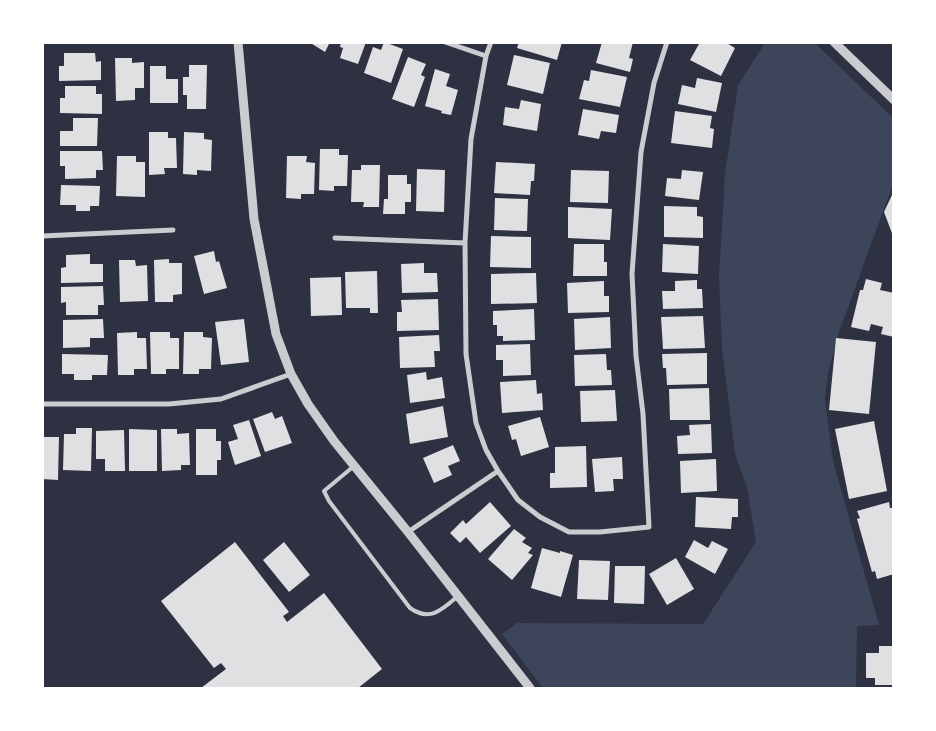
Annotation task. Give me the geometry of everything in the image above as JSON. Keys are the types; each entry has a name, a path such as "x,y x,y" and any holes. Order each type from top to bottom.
{"street":[{"path":"238,42 254,219 276,334 291,374 308,404 354,466 459,596 530,688"},
{"path":"445,42 486,56"},
{"path":"491,42 486,56 472,139 465,243 466,354 476,423 486,450 518,500 540,517 569,532 600,532 649,527 642,414 636,356 632,274 641,152 654,83 667,42"},
{"path":"834,42 894,100"},
{"path":"42,236 173,230"},
{"path":"334,238 465,243"},
{"path":"42,404 169,404 221,399 291,374"},
{"path":"408,532 498,471"}],"lane":[{"path":"354,466 324,491 329,501 410,608 418,613 431,614 441,611 459,596"}],"shaded area":[{"path":"765,43 815,43 893,118 893,184 838,335 828,373 825,400 833,461 879,625 857,626 856,688 543,688 502,634 517,623 703,624 756,542 747,487 735,454 722,350 719,277 725,174 738,85"}],"building":[{"path":"309,42 330,42 325,52"},
{"path":"341,42 366,42 358,64 340,58 343,48 340,47"},
{"path":"384,42 403,49 391,83 364,73 373,47 381,50"},
{"path":"519,42 562,42 557,60 517,48"},
{"path":"602,42 633,42 629,58 633,59 630,72 596,63"},
{"path":"696,42 725,42 735,48 721,76 690,60 699,44"},
{"path":"64,53 95,53 96,62 101,61 101,80 59,81 59,66 64,66"},
{"path":"514,55 550,63 543,94 507,85"},
{"path":"408,57 426,64 421,75 425,77 414,107 392,99"},
{"path":"115,58 132,58 132,63 144,62 144,88 135,88 135,100 116,101"},
{"path":"189,65 207,65 206,109 187,109 187,95 183,95 183,77 189,77"},
{"path":"150,66 166,66 166,79 178,79 178,103 150,103"},
{"path":"435,69 450,74 446,86 458,90 451,115 425,106"},
{"path":"591,70 627,77 620,107 579,99 584,80 589,81"},
{"path":"697,78 722,83 716,112 678,104 682,85 695,88"},
{"path":"65,86 96,86 96,94 102,94 102,114 60,113 60,98 65,98"},
{"path":"521,100 541,104 537,131 503,125 505,107 519,109"},
{"path":"583,109 619,115 616,133 601,131 599,139 578,135"},
{"path":"675,111 712,116 710,128 714,129 712,148 671,143"},
{"path":"73,118 98,118 97,146 60,146 60,131 73,131"},
{"path":"149,132 168,132 168,138 176,138 177,168 164,168 165,174 149,175"},
{"path":"184,132 204,133 204,139 212,140 211,171 197,170 197,175 183,174"},
{"path":"320,149 339,149 339,155 348,155 347,186 334,186 334,191 319,190"},
{"path":"60,151 102,151 103,170 96,170 96,178 65,179 65,166 60,166"},
{"path":"117,156 136,156 136,162 145,162 145,197 116,196"},
{"path":"287,156 307,156 306,162 315,163 314,194 301,194 301,199 286,198"},
{"path":"496,162 535,164 534,181 531,181 530,195 494,193"},
{"path":"361,165 380,165 379,207 363,207 364,202 351,202 352,170 361,170"},
{"path":"417,169 445,170 444,212 416,211"},
{"path":"571,170 609,171 608,203 570,202"},
{"path":"682,170 703,172 699,200 665,196 667,178 681,179"},
{"path":"388,175 407,175 407,184 411,184 411,202 405,202 405,214 383,214 384,199 388,199"},
{"path":"61,185 100,186 99,206 90,206 90,211 76,211 76,205 60,205"},
{"path":"892,195 894,195 893,236 884,212"},
{"path":"495,198 528,199 527,231 494,230"},
{"path":"664,206 697,207 697,216 703,217 703,238 664,237"},
{"path":"568,207 612,209 610,240 568,238"},
{"path":"491,236 531,237 531,268 490,267"},
{"path":"574,244 604,244 604,262 607,262 607,276 573,276"},
{"path":"663,244 699,246 698,274 662,272"},
{"path":"214,251 216,262 219,261 227,288 204,294 194,256"},
{"path":"90,254 90,264 103,264 103,282 61,283 61,268 66,267 66,255"},
{"path":"169,259 169,263 182,263 182,294 173,295 173,302 155,302 154,260"},
{"path":"119,260 135,260 136,266 147,265 148,301 120,302"},
{"path":"424,263 424,273 437,273 438,292 402,293 401,264"},
{"path":"377,271 378,313 370,313 370,308 346,308 345,272"},
{"path":"536,273 537,303 491,304 491,274"},
{"path":"341,277 342,315 311,316 310,278"},
{"path":"866,279 882,283 880,290 894,293 894,337 881,334 883,327 871,324 869,331 851,327 860,290 863,290"},
{"path":"697,280 697,289 702,289 703,308 663,309 662,291 675,291 675,281"},
{"path":"604,281 604,296 609,296 609,312 568,313 567,283"},
{"path":"103,286 104,305 98,305 98,315 66,315 66,302 61,303 61,287"},
{"path":"438,299 439,330 397,331 397,312 402,312 401,300"},
{"path":"534,309 535,340 503,341 503,336 497,336 497,325 493,325 493,311"},
{"path":"703,316 705,348 663,349 661,317"},
{"path":"610,317 611,348 575,350 574,319"},
{"path":"103,319 104,338 90,338 90,347 63,348 63,320"},
{"path":"244,319 249,362 221,365 215,322"},
{"path":"137,332 137,338 146,338 147,369 134,369 134,375 118,375 117,333"},
{"path":"150,332 170,332 170,338 179,338 179,369 166,369 166,374 151,374"},
{"path":"184,332 203,332 203,337 212,338 211,369 199,369 199,374 183,374"},
{"path":"439,335 440,351 434,351 435,367 400,368 399,337"},
{"path":"836,338 876,342 869,414 829,410"},
{"path":"530,344 531,375 503,376 503,360 496,360 496,345"},
{"path":"707,353 707,384 667,385 666,368 663,368 662,354"},
{"path":"62,354 108,355 107,375 92,375 92,380 74,380 74,374 62,374"},
{"path":"606,354 607,370 611,370 612,385 575,386 574,355"},
{"path":"426,372 427,380 442,377 445,398 410,403 407,375"},
{"path":"536,380 537,394 542,393 543,410 502,413 500,382"},
{"path":"709,388 710,420 670,420 669,389"},
{"path":"615,390 617,421 581,422 580,391"},
{"path":"443,406 448,437 410,444 406,414"},
{"path":"272,412 275,419 282,416 292,443 265,452 253,419"},
{"path":"540,417 549,447 521,456 516,439 512,440 508,426"},
{"path":"249,420 261,456 235,465 228,442 238,439 233,425"},
{"path":"874,421 887,491 849,499 835,429"},
{"path":"711,424 712,453 678,454 677,436 690,435 689,425"},
{"path":"76,428 92,428 91,471 63,470 64,434 76,434"},
{"path":"129,429 157,430 157,471 129,471"},
{"path":"161,429 177,429 177,434 189,433 190,465 181,465 181,470 162,471"},
{"path":"196,429 216,429 216,441 221,441 221,460 217,460 217,475 196,475"},
{"path":"124,430 125,471 105,471 105,459 96,459 96,431"},
{"path":"44,437 59,437 58,480 42,479"},
{"path":"453,445 460,461 448,466 452,475 434,483 423,458"},
{"path":"586,446 587,487 550,488 550,473 555,473 555,447"},
{"path":"622,457 623,479 613,479 614,491 595,492 592,459"},
{"path":"716,459 717,491 681,493 680,461"},
{"path":"696,497 738,499 738,517 732,517 731,529 695,527"},
{"path":"490,502 511,526 480,553 466,537 460,543 450,533 463,520 466,524"},
{"path":"889,502 890,508 894,508 894,574 877,579 875,571 872,572 857,519 860,518 857,511"},
{"path":"514,529 526,538 522,542 532,548 528,553 533,555 512,580 488,559"},
{"path":"694,540 708,548 712,541 728,549 715,574 685,557"},
{"path":"235,542 289,612 283,616 287,622 324,593 382,669 358,688 201,688 226,669 221,663 214,668 161,601"},
{"path":"284,542 310,575 289,592 263,560"},
{"path":"542,548 573,555 561,597 531,588"},
{"path":"676,558 694,589 667,605 649,574"},
{"path":"579,560 610,561 608,600 577,599"},
{"path":"615,566 645,566 644,604 614,603"},
{"path":"879,646 894,646 894,685 875,685 875,678 866,678 866,653 879,653"}]}
